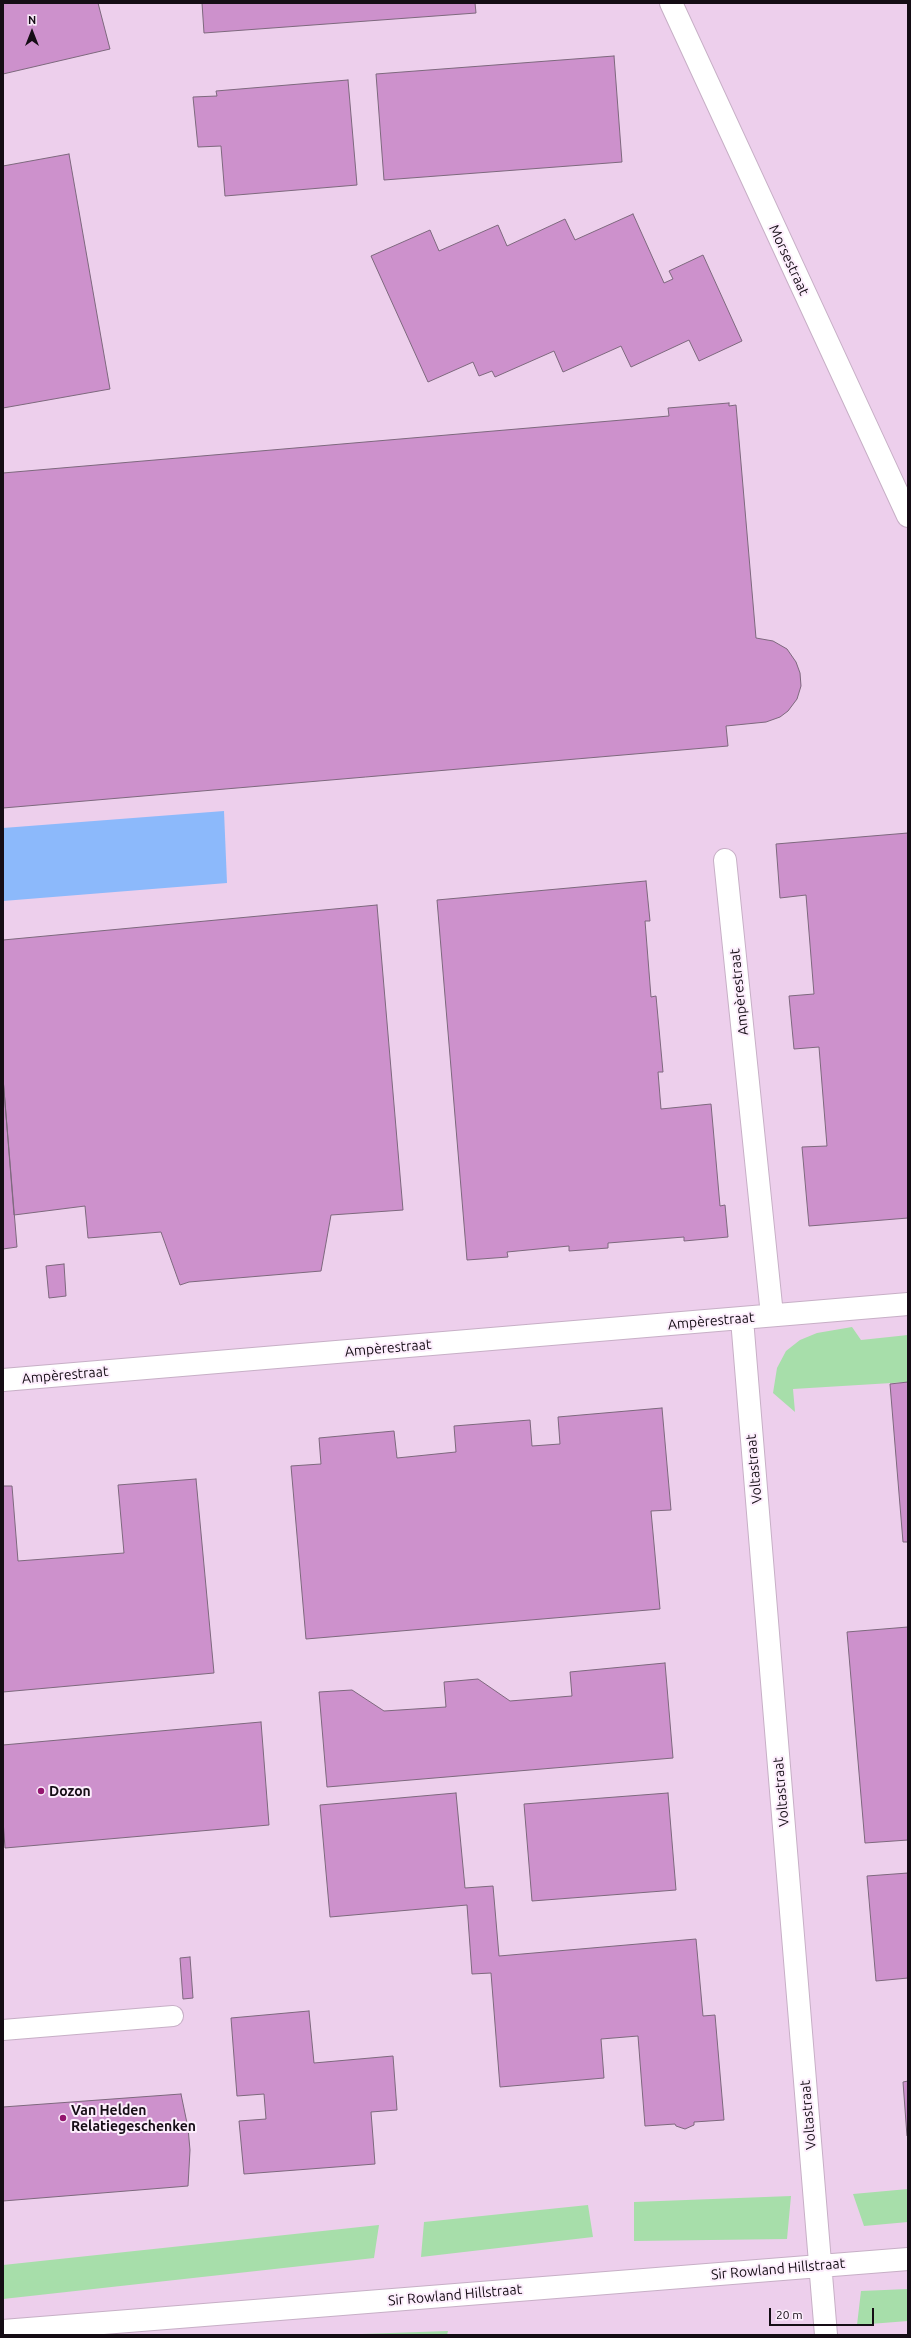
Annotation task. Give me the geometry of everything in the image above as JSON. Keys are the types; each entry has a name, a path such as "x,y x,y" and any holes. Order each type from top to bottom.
{"street":[{"name":"Morsestraat","path":"671,3 908,516"},
{"name":"Ampèrestraat","path":"725,860 772,1315"},
{"name":"Ampèrestraat","path":"3,1380 908,1304"},
{"name":"Voltastraat","path":"742,1319 826,2335"},
{"name":"Sir Rowland Hillstraat","path":"3,2331 908,2259"}],"lane":[{"path":"3,2030 173,2016"}],"shaded area":[{"path":"3,3 908,3 908,2335 3,2335"}],"green space":[{"path":"852,1327 861,1340 908,1335 908,1382 793,1389 795,1412 773,1393 777,1368 786,1351 800,1340 817,1333"},
{"path":"908,2189 908,2222 864,2226 853,2194"},
{"path":"791,2196 787,2239 634,2241 634,2202"},
{"path":"588,2205 593,2237 421,2257 424,2222"},
{"path":"379,2225 374,2258 3,2299 3,2265"},
{"path":"908,2289 908,2321 857,2325 861,2291"},
{"path":"448,2331 447,2335 333,2335"}],"water":[{"path":"224,811 227,883 3,901 3,828"}],"building":[{"path":"3,3 98,3 110,49 3,74"},
{"path":"202,3 475,3 476,13 204,33"},
{"path":"614,56 622,162 384,180 376,74"},
{"path":"348,80 357,185 225,196 221,146 198,147 193,97 217,96 216,91"},
{"path":"69,154 110,389 3,408 3,166"},
{"path":"633,214 664,283 673,279 669,271 703,255 742,341 699,361 689,340 631,367 621,346 563,372 554,351 495,377 492,371 479,376 473,362 428,382 371,256 430,230 439,251 498,225 507,246 565,219 575,240"},
{"path":"729,403 729,406 736,405 756,638 773,641 787,649 796,662 800,673 801,686 797,699 788,711 780,717 766,722 726,726 728,746 3,808 3,473 669,416 668,408"},
{"path":"908,833 908,1218 809,1226 802,1147 827,1146 819,1047 794,1049 789,996 814,994 806,895 780,898 776,844"},
{"path":"646,881 650,921 645,921 651,997 656,996 663,1072 658,1072 661,1109 711,1104 720,1206 725,1205 728,1237 684,1241 684,1237 608,1243 608,1248 569,1251 569,1246 507,1252 508,1257 467,1260 437,900"},
{"path":"377,905 403,1210 331,1215 321,1271 189,1282 180,1285 161,1232 88,1238 85,1206 14,1215 3,1078 3,940"},
{"path":"3,1078 17,1247 3,1249"},
{"path":"64,1264 66,1296 49,1298 46,1266"},
{"path":"908,1382 908,1542 903,1542 890,1384"},
{"path":"662,1408 671,1510 651,1511 660,1609 306,1639 291,1466 321,1464 319,1438 394,1431 397,1458 456,1452 454,1426 530,1420 532,1446 560,1444 558,1417"},
{"path":"196,1479 214,1673 3,1692 3,1486 12,1486 18,1561 124,1553 118,1485"},
{"path":"908,1627 908,1840 865,1843 847,1632"},
{"path":"665,1663 673,1758 327,1787 319,1692 352,1690 384,1711 446,1707 444,1682 478,1679 510,1701 572,1696 570,1672"},
{"path":"261,1722 269,1825 5,1848 3,1820 3,1745"},
{"path":"456,1793 465,1888 493,1886 499,1956 696,1939 703,2016 715,2015 724,2120 694,2122 694,2125 685,2129 676,2126 675,2124 645,2126 638,2036 601,2039 604,2078 500,2087 491,1973 472,1974 467,1905 330,1917 320,1805"},
{"path":"668,1793 676,1890 532,1901 524,1804"},
{"path":"908,1873 908,1978 876,1981 867,1876"},
{"path":"190,1957 193,1998 183,1999 180,1958"},
{"path":"309,2011 314,2063 393,2056 397,2110 371,2112 375,2164 244,2174 239,2121 266,2119 264,2094 237,2096 231,2018"},
{"path":"908,2081 908,2136 907,2136 903,2082"},
{"path":"181,2094 188,2128 190,2150 188,2186 3,2201 3,2107"}],"place":[{"name":"Dozon","path":"41,1791"},
{"name":"Van Helden Relatiegeschenken","path":"63,2118"}]}
